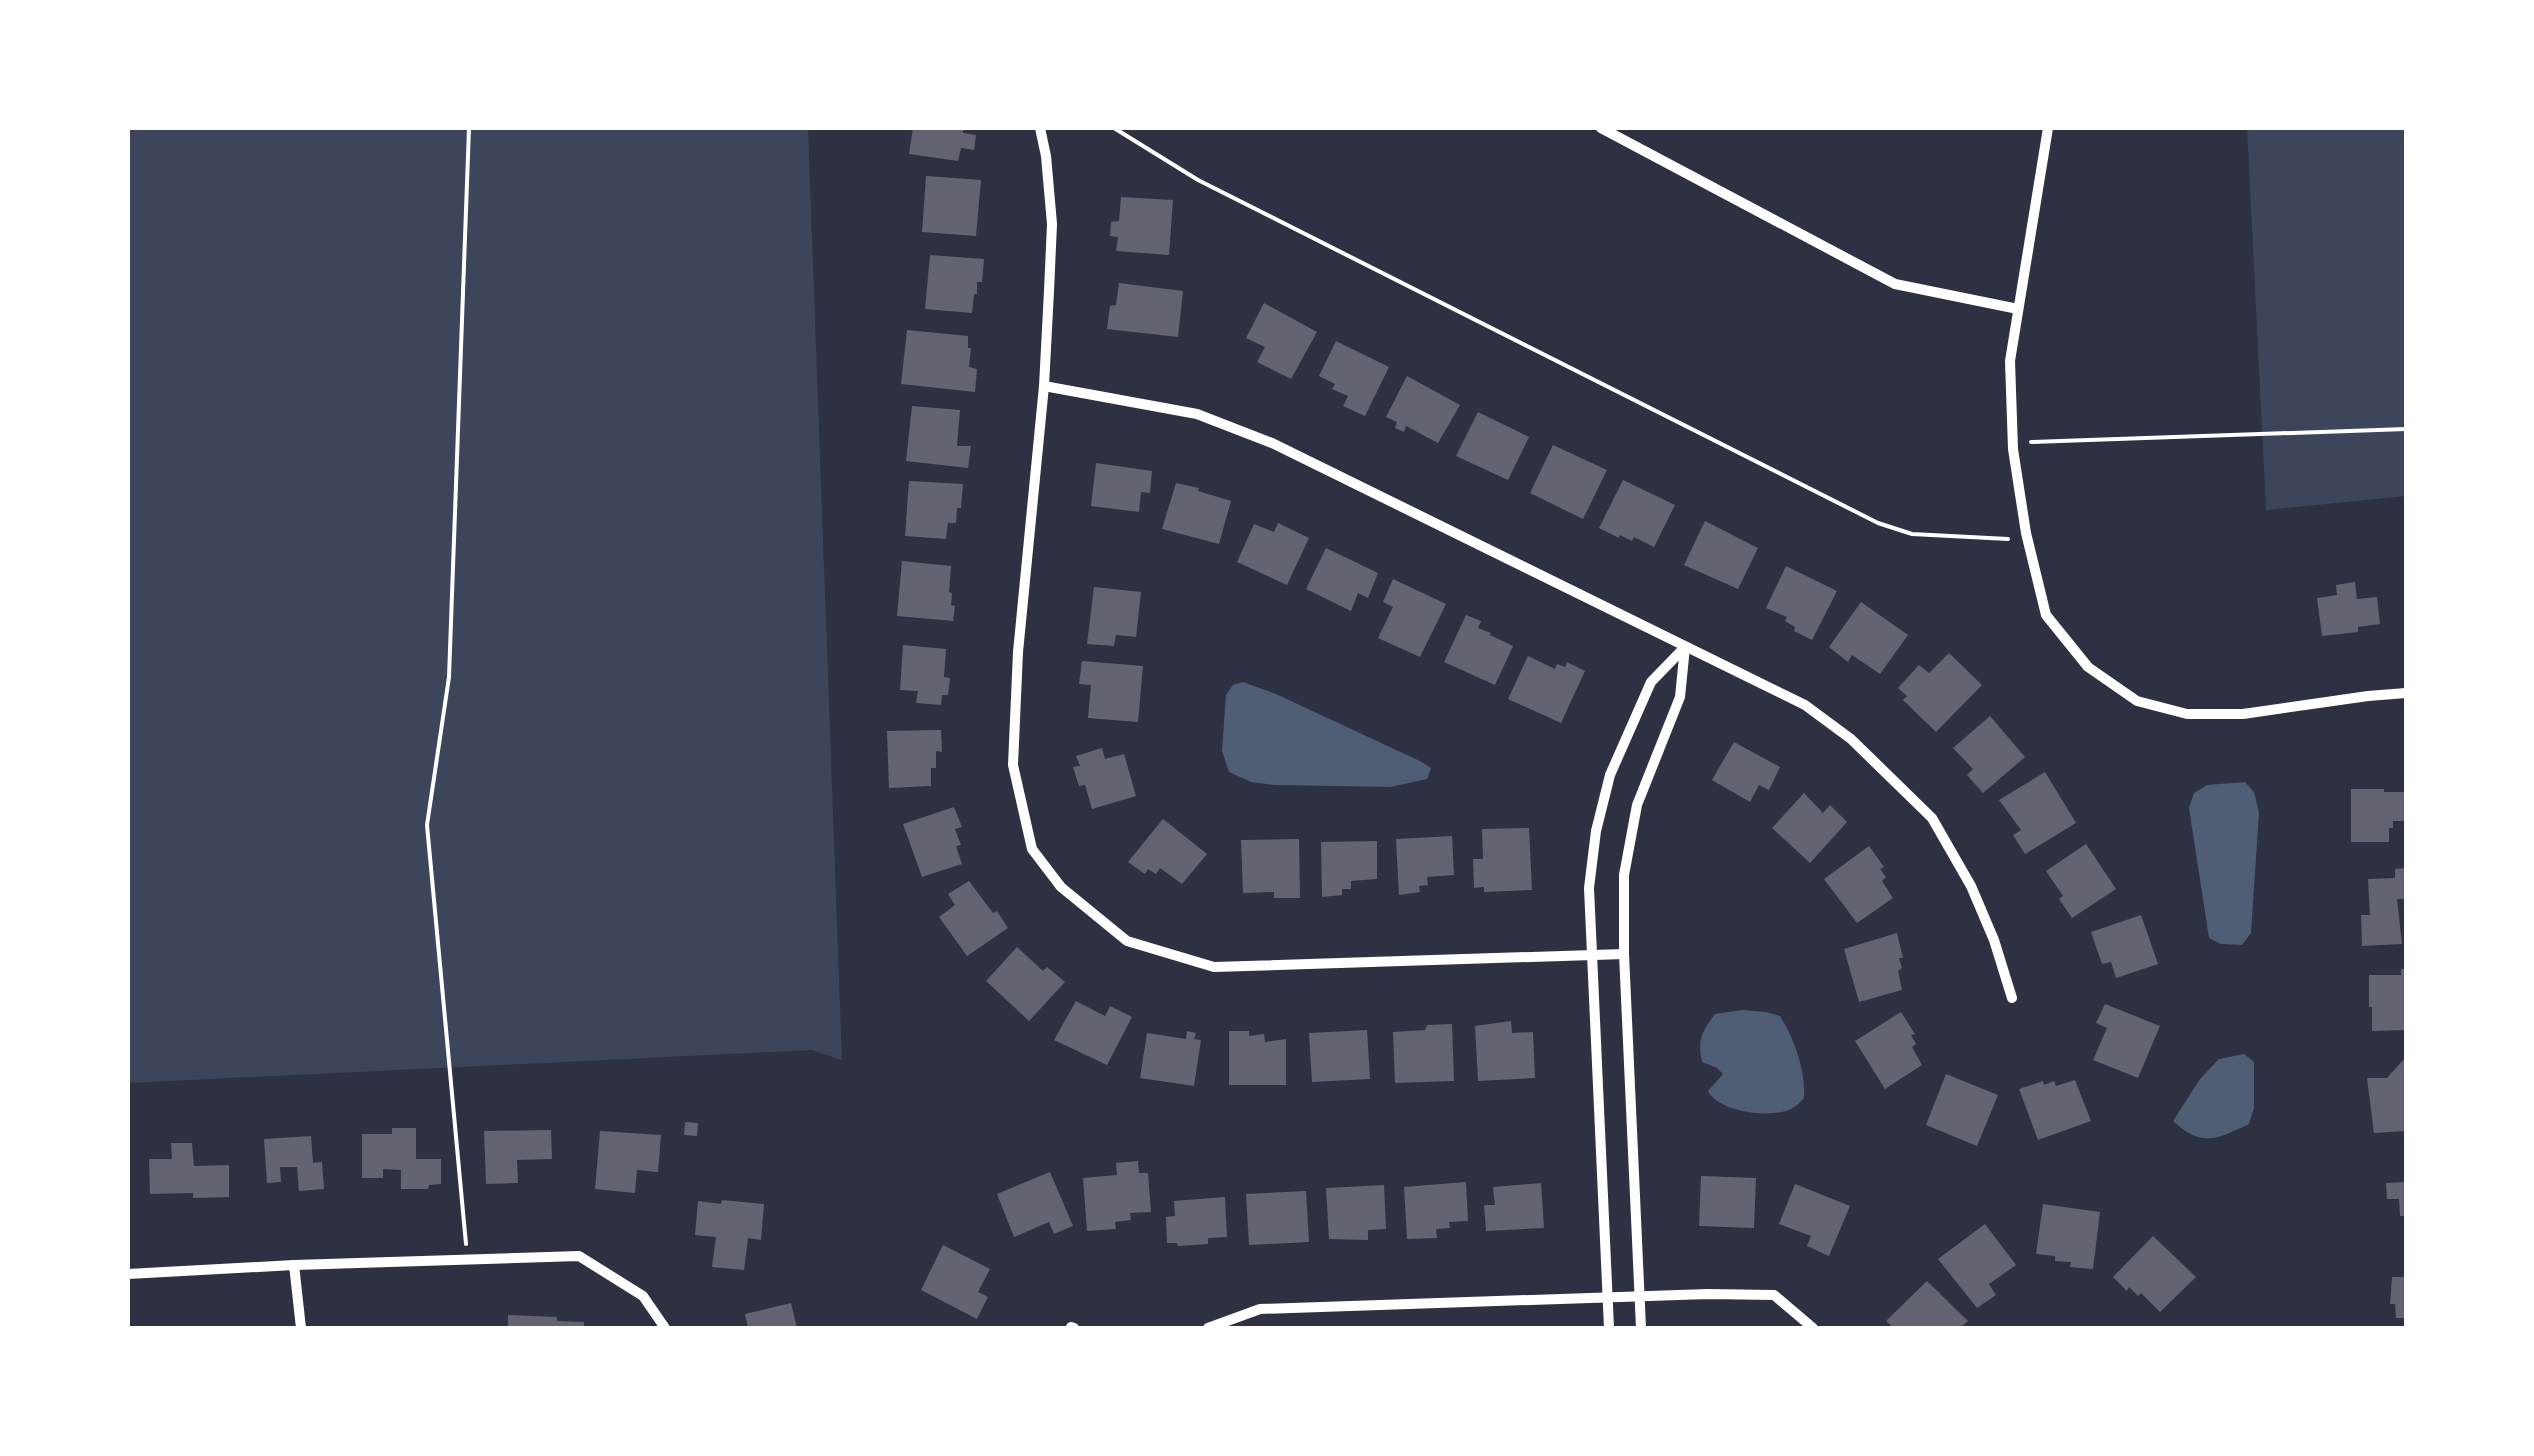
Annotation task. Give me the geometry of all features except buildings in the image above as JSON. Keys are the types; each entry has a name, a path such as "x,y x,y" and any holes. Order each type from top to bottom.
{"street":[{"path":"1040,128 1052,224 1044,386 1018,652 1014,765 1032,849 1061,887 1127,941 1214,967 1624,954"},
{"path":"1601,128 1895,284 2018,309"},
{"path":"2048,128 2010,361 2013,443 2028,540 2046,616 2088,668 2138,700 2187,714 2243,714 2406,694"},
{"path":"1044,386 1197,414 1272,443 1805,705 1851,739 1932,818 1971,886 1994,940 2012,998"},
{"path":"1641,1328 1624,876 1637,805 1680,697 1686,647"},
{"path":"1609,1328 1589,888 1596,831 1610,775 1650,682 1686,647"},
{"path":"128,1274 579,1256 643,1296 665,1328"},
{"path":"294,1265 300,1328"},
{"path":"1208,1328 1260,1309 1640,1295 1774,1295 1813,1328"}],"path":[{"path":"467,1260 427,825 449,678 469,128"},
{"path":"1114,128 1198,180 1878,523 1912,534 2028,540"},
{"path":"2013,443 2406,429"}],"shaded area":[{"path":"128,128 808,128 842,1060 812,1050 128,1083"},
{"path":"2247,128 2406,128 2406,496 2266,510"},
{"path":"1243,682 1422,762 1431,768 1427,779 1390,787 1274,785 1251,782 1229,772 1222,751 1226,695 1233,685"},
{"path":"2245,782 2254,792 2259,813 2251,933 2242,945 2221,944 2209,938 2189,808 2194,793 2207,785"},
{"path":"1742,1010 1780,1016 1785,1025 1803,1077 1804,1098 1793,1108 1771,1113 1746,1112 1722,1104 1708,1091 1723,1074 1702,1062 1700,1041 1704,1031 1715,1014"},
{"path":"2244,1054 2254,1062 2254,1108 2249,1124 2228,1134 2201,1138 2173,1121 2200,1079 2219,1059"}]}
